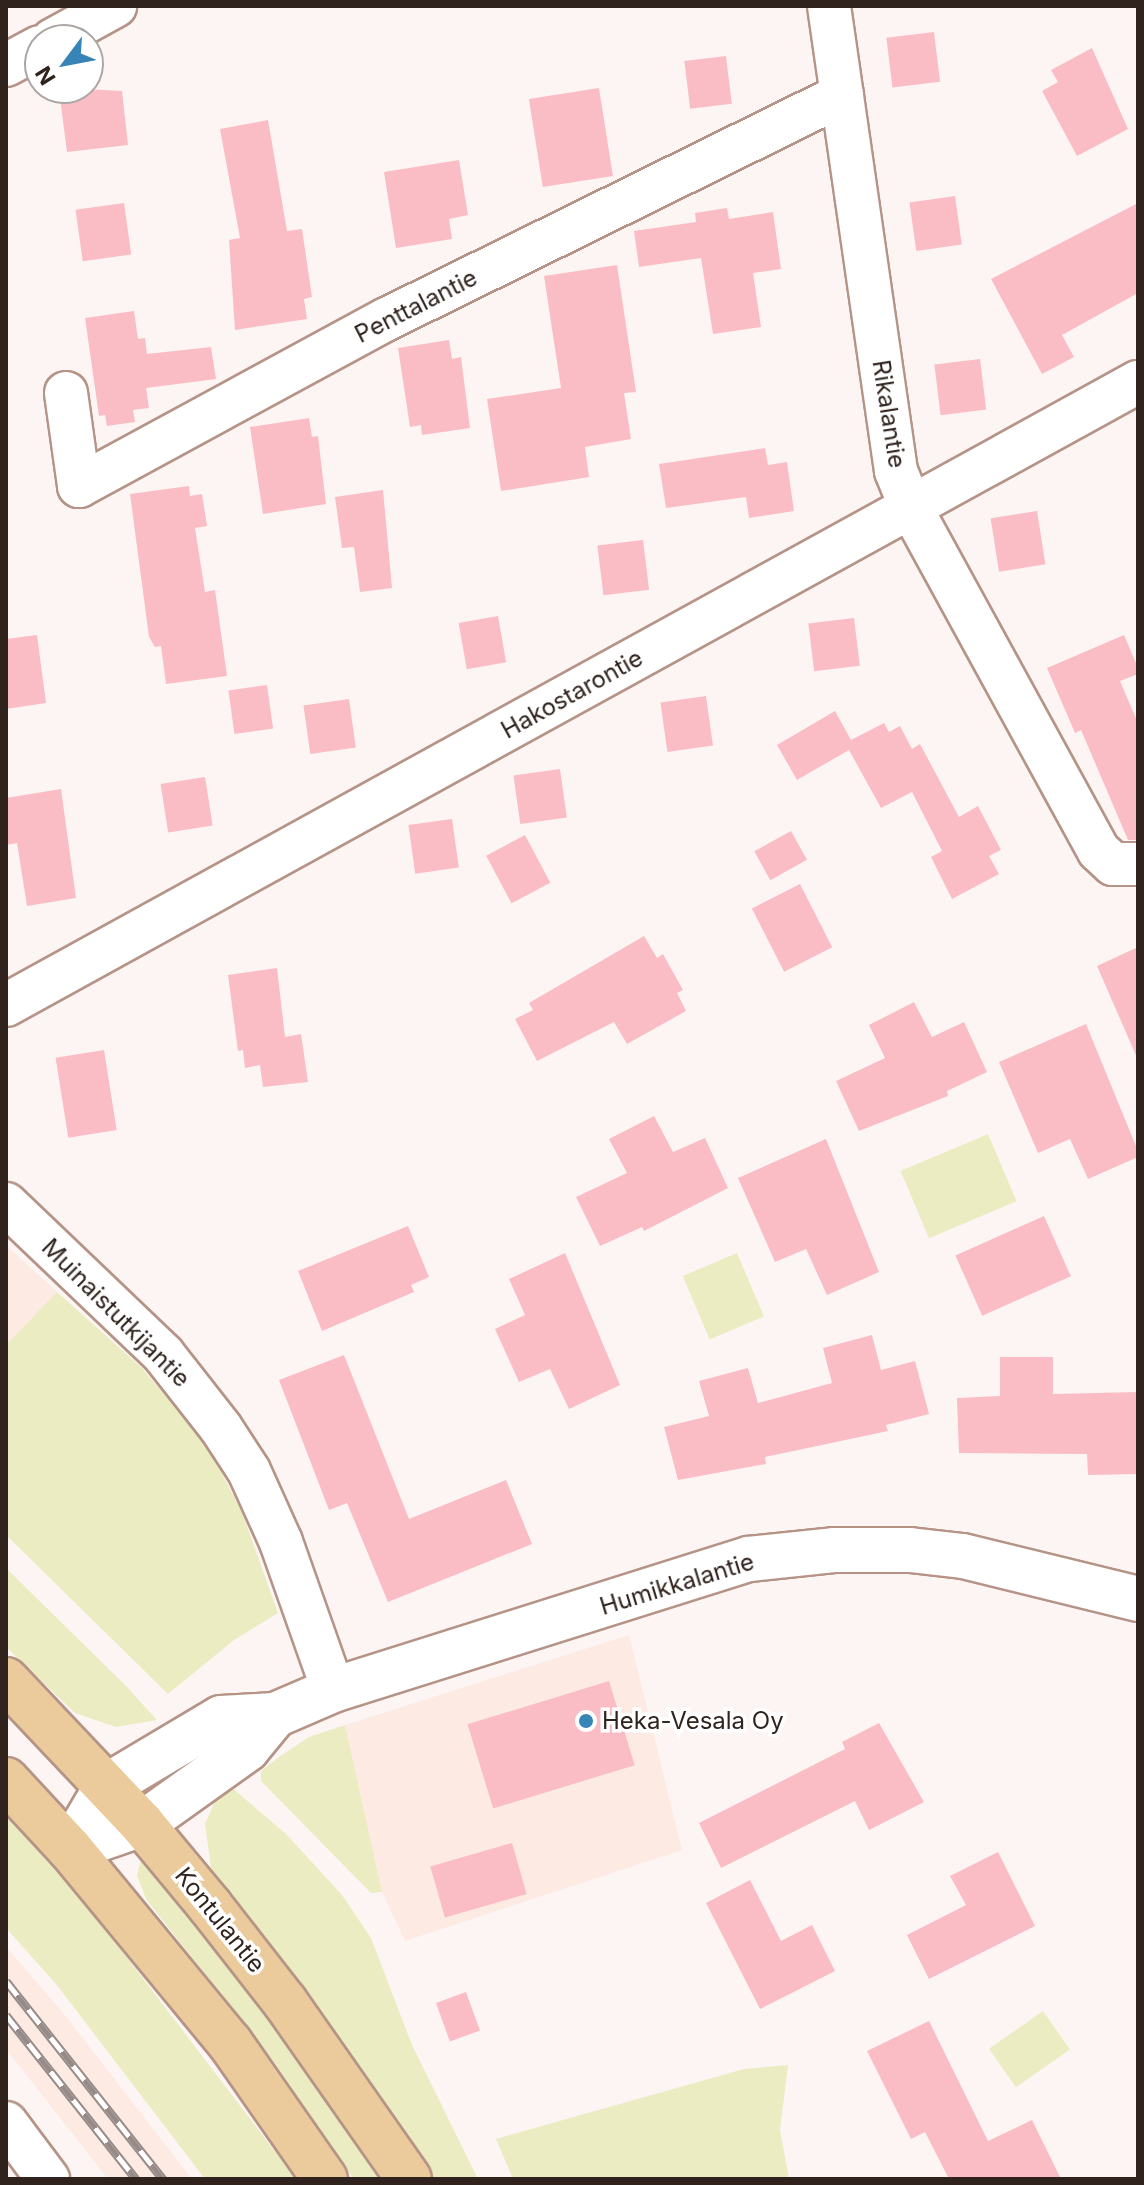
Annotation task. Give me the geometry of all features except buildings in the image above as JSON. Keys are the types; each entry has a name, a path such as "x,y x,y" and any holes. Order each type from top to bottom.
{"main road":[{"name":"Kontulantie","path":"6,1680 142,1824 285,2002 409,2179"},
{"path":"6,1780 70,1849 230,2043 325,2179"}],"street":[{"path":"82,24 115,6"},
{"name":"Rikalantie","path":"829,6 896,471 911,508 1088,832 1126,864"},
{"path":"6,65 24,55"},
{"name":"Penttalantie","path":"66,393 79,486 387,319 842,95"},
{"name":"Hakostarontie","path":"6,1005 1138,382"},
{"name":"Muinaistutkijantie","path":"6,1204 163,1354 221,1428 249,1471 281,1542 333,1690"},
{"name":"Humikkalantie","path":"70,1849 107,1786 221,1718 275,1715 333,1690 749,1559 834,1550 910,1550 963,1556 1138,1599"},
{"name":"Humikkalantie","path":"70,1849 142,1824 247,1749 275,1715"},
{"path":"6,2123 48,2179"}],"shaded area":[{"path":"6,1245 57,1292 6,1345"},
{"path":"629,1635 682,1850 405,1941 382,1892 345,1725"},
{"path":"6,1947 64,2014 192,2179 108,2179 6,2049"}],"green space":[{"path":"988,1134 1017,1201 929,1238 901,1171"},
{"path":"737,1253 764,1317 710,1340 683,1276"},
{"path":"57,1292 141,1367 206,1443 242,1512 278,1613 234,1640 168,1694 6,1535 6,1345"},
{"path":"6,1568 157,1720 116,1727 75,1713 6,1647"},
{"path":"345,1725 382,1892 371,1893 261,1781 261,1771 309,1737"},
{"path":"224,1781 286,1834 342,1895 371,1938 412,2045 478,2179 435,2179 323,2017 211,1868 205,1824"},
{"path":"6,1816 71,1884 296,2179 205,2179 56,1984 6,1928"},
{"path":"142,1856 300,2055 384,2179 354,2179 273,2061 146,1899 137,1875"},
{"path":"1043,2011 1070,2050 1016,2087 989,2049"},
{"path":"788,2065 780,2130 789,2179 513,2179 496,2139 744,2069"}],"railway":[{"path":"6,1981 163,2179"},
{"path":"6,2015 136,2179"}],"place":[{"name":"Heka-Vesala Oy","path":"586,1721"}]}
